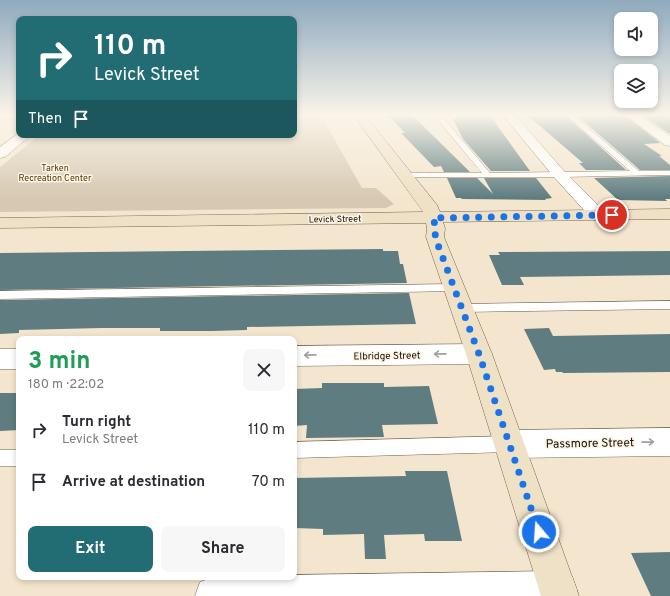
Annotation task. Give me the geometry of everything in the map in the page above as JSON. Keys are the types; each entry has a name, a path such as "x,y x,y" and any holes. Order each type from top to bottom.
{"main road":[{"path":"379,142 431,209 435,223 435,237 511,444 559,593"},
{"name":"Levick Street","path":"0,233 435,223 598,215 670,214"},
{"name":"Levick Street","path":"0,223 435,223 670,226"}],"street":[{"path":"0,154 16,142"},
{"path":"532,142 598,215"},
{"name":"Elbridge Street","path":"297,356 479,354"},
{"path":"0,359 16,358"},
{"name":"Passmore Street","path":"511,444 670,442"},
{"path":"214,596 559,593"}],"lane":[{"path":"460,142 488,175"},
{"path":"601,142 637,173"},
{"path":"405,175 670,173"},
{"path":"0,295 458,298 670,305"},
{"path":"297,450 511,444"},
{"path":"0,458 16,458"}],"green space":[{"name":"Tarken Recreation Center","path":"31,142 336,142 362,188 376,188 394,204 386,208 0,212 0,167"}],"building":[{"path":"410,142 439,142 470,172 444,172 441,166 434,167"},
{"path":"465,142 509,142 530,171 491,171"},
{"path":"558,142 595,142 626,170 586,170 579,163 583,163"},
{"path":"607,142 660,143 644,144 662,156 659,156 670,165 670,170 640,170"},
{"path":"670,176 670,199 665,199 667,201 618,200 594,178"},
{"path":"447,178 477,178 493,194 484,178 536,178 552,198 545,199 546,200 456,198"},
{"path":"383,249 383,251 398,251 400,264 403,264 407,283 0,290 0,253"},
{"path":"670,251 670,275 520,277 524,285 502,285 489,255 500,255 498,252"},
{"path":"409,293 416,324 247,327 247,330 212,331 160,331 160,328 102,328 19,330 19,333 0,334 0,300"},
{"path":"549,328 553,336 670,334 670,372 563,373 556,372 555,369 544,370 524,329"},
{"path":"322,383 384,383 384,387 429,386 438,424 382,425 384,437 306,438 307,425 297,426 297,389 322,388"},
{"path":"0,393 16,393 16,430 0,431"},
{"path":"405,471 447,471 462,541 425,541 424,534 384,535 386,559 365,559 364,534 323,535 323,529 297,528 297,478 406,476"},
{"path":"670,552 670,596 651,596 631,553"}],"route":[{"path":"539,532 511,444 435,237 436,228 433,218 612,215"}]}
